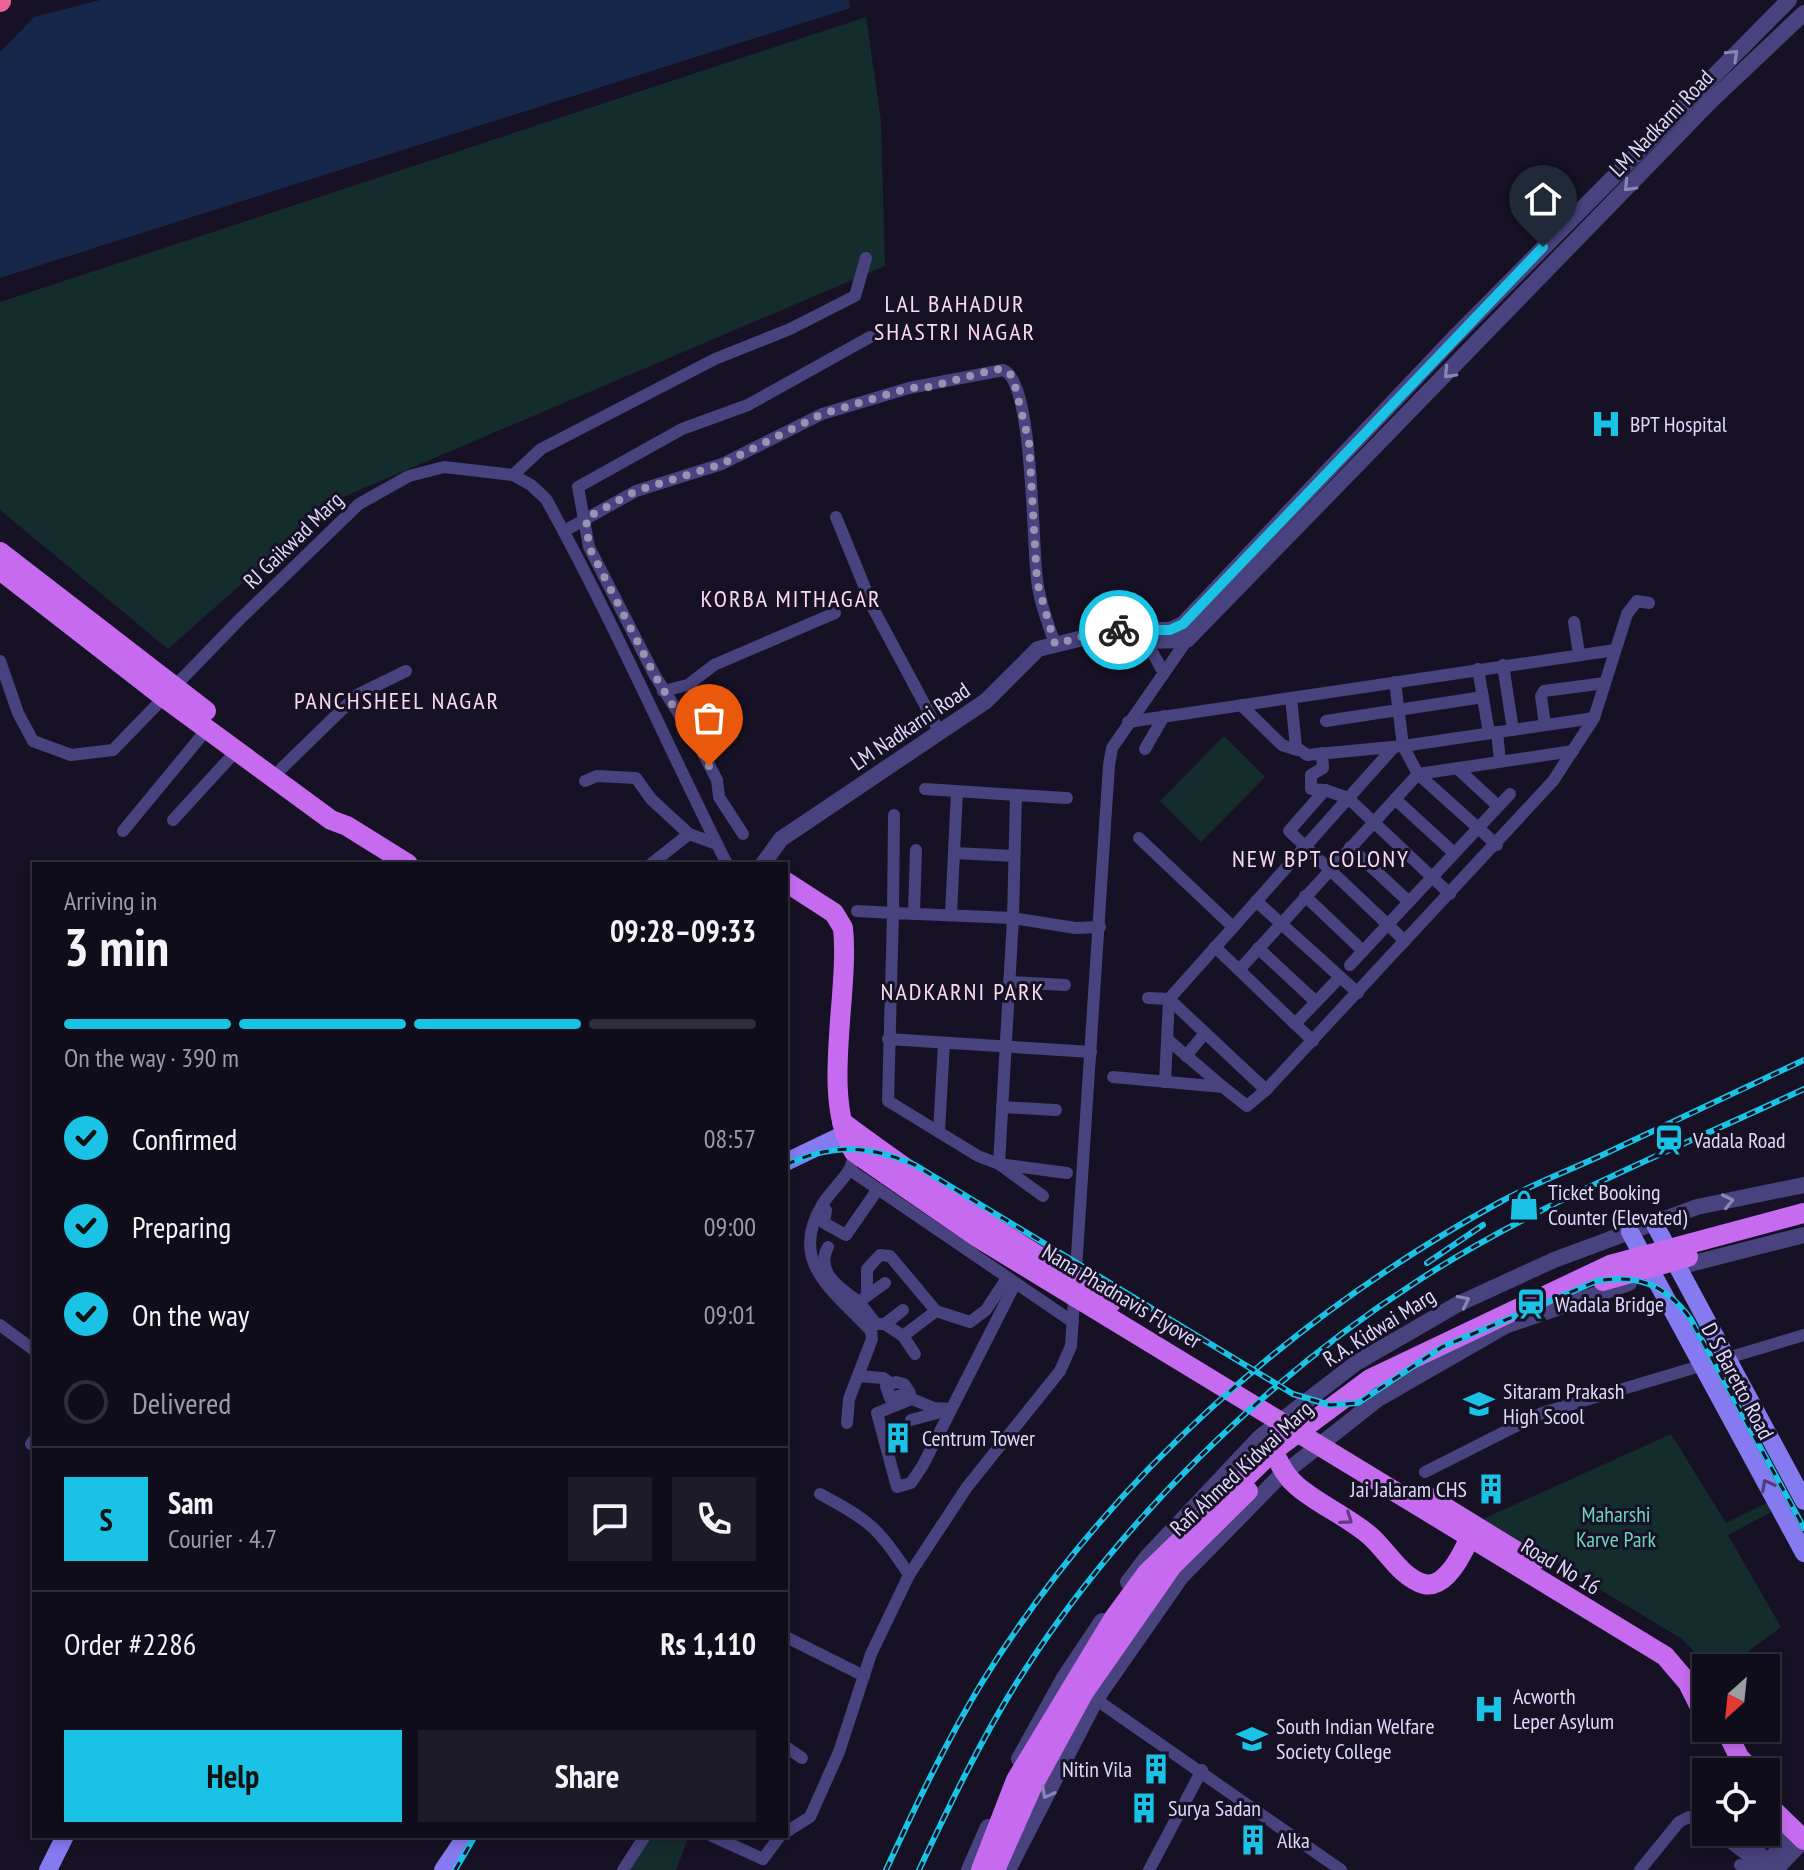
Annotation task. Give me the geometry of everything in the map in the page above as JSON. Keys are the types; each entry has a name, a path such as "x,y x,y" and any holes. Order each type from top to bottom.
{"main road":[{"path":"0,552 208,728 331,820 347,826 405,862"},
{"path":"0,570 171,694 336,806 347,826"},
{"path":"788,883 834,913 843,928 838,1099 852,1146 788,1162"},
{"name":"Nana Phadnavis Flyover","path":"852,1146 881,1173 977,1237 1372,1469"},
{"path":"1671,1259 1804,1213"},
{"name":"D S Baretto Road","path":"1654,1223 1804,1501"},
{"path":"981,1870 1016,1780 1079,1688 1147,1573 1274,1456 1370,1379 1610,1265 1648,1265 1804,1226"},
{"name":"D S Baretto Road","path":"1630,1232 1804,1553"},
{"path":"1274,1456 1298,1487 1370,1535 1407,1574 1423,1584 1435,1584 1447,1574 1469,1539"},
{"name":"Road No 16","path":"1372,1469 1469,1539 1688,1660 1692,1667"},
{"name":"Road No 16","path":"1372,1469 1644,1636 1678,1668 1692,1694"},
{"path":"995,1870 1079,1688"},
{"path":"1780,1804 1802,1832"},
{"path":"1780,1814 1802,1832"},
{"path":"48,1870 64,1838"},
{"path":"443,1870 465,1838"}],"street":[{"name":"LM Nadkarni Road","path":"1229,585 1452,340 1789,0"},
{"name":"LM Nadkarni Road","path":"1087,637 1099,642 1147,643 1182,634 1711,101 1804,13"},
{"path":"513,475 555,442 715,359 790,329 855,296 866,258"},
{"path":"743,834 719,797 717,780 702,751 663,691 589,547 578,487 682,429 748,405 870,337"},
{"path":"564,531 636,491 722,464 822,414 909,388 1003,370 1013,378 1029,442 1037,582 1055,644"},
{"name":"RJ Gaikwad Marg","path":"0,661 18,713 33,741 71,755 113,750 171,694 240,619 359,504 409,476 444,467 513,475 531,485 546,499 564,531 641,683 681,777 726,862"},
{"path":"836,517 874,610 940,733"},
{"path":"1167,1039 1247,1106 1266,1090 1497,845 1553,781 1594,718 1615,650 1634,603 1649,603"},
{"path":"663,691 688,685 714,665 835,613"},
{"path":"1574,622 1579,654"},
{"name":"LM Nadkarni Road","path":"764,862 781,839 986,701 1038,649 1087,637 1098,630 1182,634"},
{"path":"788,1831 810,1817 839,1752 864,1676 909,1575 967,1487 1060,1371 1071,1346 1109,765 1112,748 1164,673 1182,634"},
{"path":"1147,643 1164,673"},
{"path":"1128,722 1615,650"},
{"path":"1503,665 1513,730"},
{"path":"1478,669 1500,761"},
{"path":"281,769 357,695 406,671"},
{"path":"1395,682 1398,746 1418,774 1497,845"},
{"path":"1545,725 1541,696 1544,691 1605,683"},
{"path":"1326,721 1483,697"},
{"path":"1291,698 1297,750"},
{"path":"1241,705 1282,745 1307,755 1398,746 1594,718"},
{"path":"1145,749 1164,716"},
{"path":"123,831 208,728"},
{"path":"1165,1082 1169,999 1398,746"},
{"path":"173,820 238,749"},
{"path":"1239,970 1418,774 1573,751"},
{"path":"1322,753 1323,768 1311,775 1311,789 1348,798 1450,894"},
{"path":"1457,768 1498,806"},
{"path":"585,781 597,776 636,778 651,799 689,834 717,844"},
{"path":"925,789 1067,798"},
{"path":"1325,790 1290,828 1304,847 1405,941"},
{"path":"951,914 957,791"},
{"path":"1350,965 1510,794"},
{"path":"999,1164 1013,918 1016,795"},
{"path":"1395,799 1454,853"},
{"path":"894,815 888,1101 999,1164 1043,1196"},
{"path":"654,862 689,834"},
{"path":"1139,838 1233,927"},
{"path":"1350,847 1409,902"},
{"path":"914,913 916,850"},
{"path":"954,853 1014,856"},
{"path":"1305,896 1363,951"},
{"path":"1256,901 1358,993"},
{"path":"857,911 1013,918 1075,928 1100,927"},
{"path":"1215,947 1313,1041"},
{"path":"1258,948 1316,1002"},
{"path":"1295,1024 1340,977"},
{"path":"1009,982 1065,985"},
{"path":"1148,998 1169,999 1266,1090"},
{"path":"1186,1056 1205,1033"},
{"path":"888,1039 1091,1052"},
{"path":"939,1132 944,1043"},
{"path":"1113,1077 1223,1087"},
{"path":"1002,1107 1056,1110"},
{"path":"852,1146 822,1216 824,1223 843,1234 850,1233 881,1173 1011,1281 1073,1322"},
{"path":"847,1423 849,1399 872,1339 871,1331 823,1282 811,1252 810,1233 852,1146"},
{"path":"999,1164 1067,1173"},
{"name":"R.A. Kidwai Marg","path":"969,1870 1020,1754 1181,1577 1274,1456 1356,1363 1458,1304 1554,1260 1697,1207 1804,1185"},
{"path":"1671,1259 1804,1235"},
{"path":"828,1247 823,1263 830,1278 863,1299 876,1324 885,1324 903,1336 915,1354"},
{"path":"863,1299 867,1269 876,1258 885,1254 936,1311 965,1326 986,1310 1011,1281"},
{"path":"951,1409 934,1408 912,1399 878,1411 876,1416 894,1485 901,1488 914,1480 951,1409 1011,1281"},
{"path":"863,1299 885,1283"},
{"path":"885,1324 903,1310"},
{"path":"903,1336 936,1311"},
{"path":"0,1325 32,1349"},
{"path":"1425,1472 1542,1413 1804,1335"},
{"path":"858,1376 887,1382"},
{"path":"911,1420 937,1416 951,1409"},
{"path":"820,1494 864,1517 883,1533 909,1575"},
{"path":"788,1638 864,1676"},
{"path":"1079,1688 1202,1770 1341,1870"},
{"name":"R.A. Kidwai Marg","path":"1008,1870 1079,1688"},
{"path":"788,1748 802,1758"},
{"path":"1149,1870 1202,1770"},
{"path":"1640,1870 1679,1822 1692,1818"},
{"path":"1755,1865 1802,1832"},
{"path":"623,1870 644,1838"},
{"path":"716,1838 763,1859 779,1838"},
{"path":"1733,1846 1755,1865"},
{"path":"1742,1846 1755,1865"},
{"path":"1755,1865 1763,1846"}],"green space":[{"path":"866,17 881,121 885,266 336,500 168,649 0,510 0,302"},
{"path":"1224,736 1265,777 1201,842 1160,801"},
{"name":"Maharshi Karve Park","path":"1671,1434 1726,1523 1769,1502 1775,1510 1728,1535 1781,1627 1745,1654 1696,1654 1682,1639 1483,1519"},
{"path":"641,1838 683,1838 687,1841 676,1870 623,1870"}],"water":[{"path":"100,0 849,0 850,8 0,278 0,52 34,17"}],"railway":[{"path":"886,1870 955,1730 981,1684 1031,1610 1086,1539 1145,1472 1209,1410 1277,1351 1423,1247 1524,1190 1804,1060"},
{"path":"919,1870 993,1723 1060,1619 1149,1510 1250,1409 1360,1321 1462,1254 1558,1202 1804,1089"},
{"path":"788,1164 819,1153 850,1149 882,1153 915,1165 1293,1394 1330,1405 1358,1403 1442,1347 1597,1281 1626,1279 1650,1284 1671,1297 1690,1318 1804,1528"},
{"path":"1427,1263 1483,1225"},
{"path":"455,1870 474,1838"}],"way so far":[{"path":"709,766 654,674 589,547 586,518 636,491 722,464 822,414 909,388 929,387 996,369 1008,371 1013,378 1029,442 1037,582 1055,644 1087,637 1098,630 1119,630"}],"place":[{"name":"BPT Hospital","path":"1606,424"},
{"name":"Vadala Road","path":"1669,1140"},
{"name":"Ticket Booking Counter (Elevated)","path":"1524,1205"},
{"name":"Wadala Bridge","path":"1531,1304"},
{"name":"Sitaram Prakash High Scool","path":"1479,1404"},
{"name":"Centrum Tower","path":"898,1438"},
{"name":"Jai Jalaram CHS","path":"1491,1489"},
{"name":"Acworth Leper Asylum","path":"1489,1709"},
{"name":"South Indian Welfare Society College","path":"1252,1739"},
{"name":"Nitin Vila","path":"1156,1769"},
{"name":"Surya Sadan","path":"1144,1808"},
{"name":"Alka","path":"1253,1840"}],"district":[{"name":"LAL BAHADUR SHASTRI NAGAR","path":"955,317"},
{"name":"KORBA MITHAGAR","path":"791,598"},
{"name":"PANCHSHEEL NAGAR","path":"397,700"},
{"name":"NEW BPT COLONY","path":"1321,858"},
{"name":"NADKARNI PARK","path":"963,991"}],"route":[{"path":"1119,630 1170,630 1183,624 1543,247"}]}
